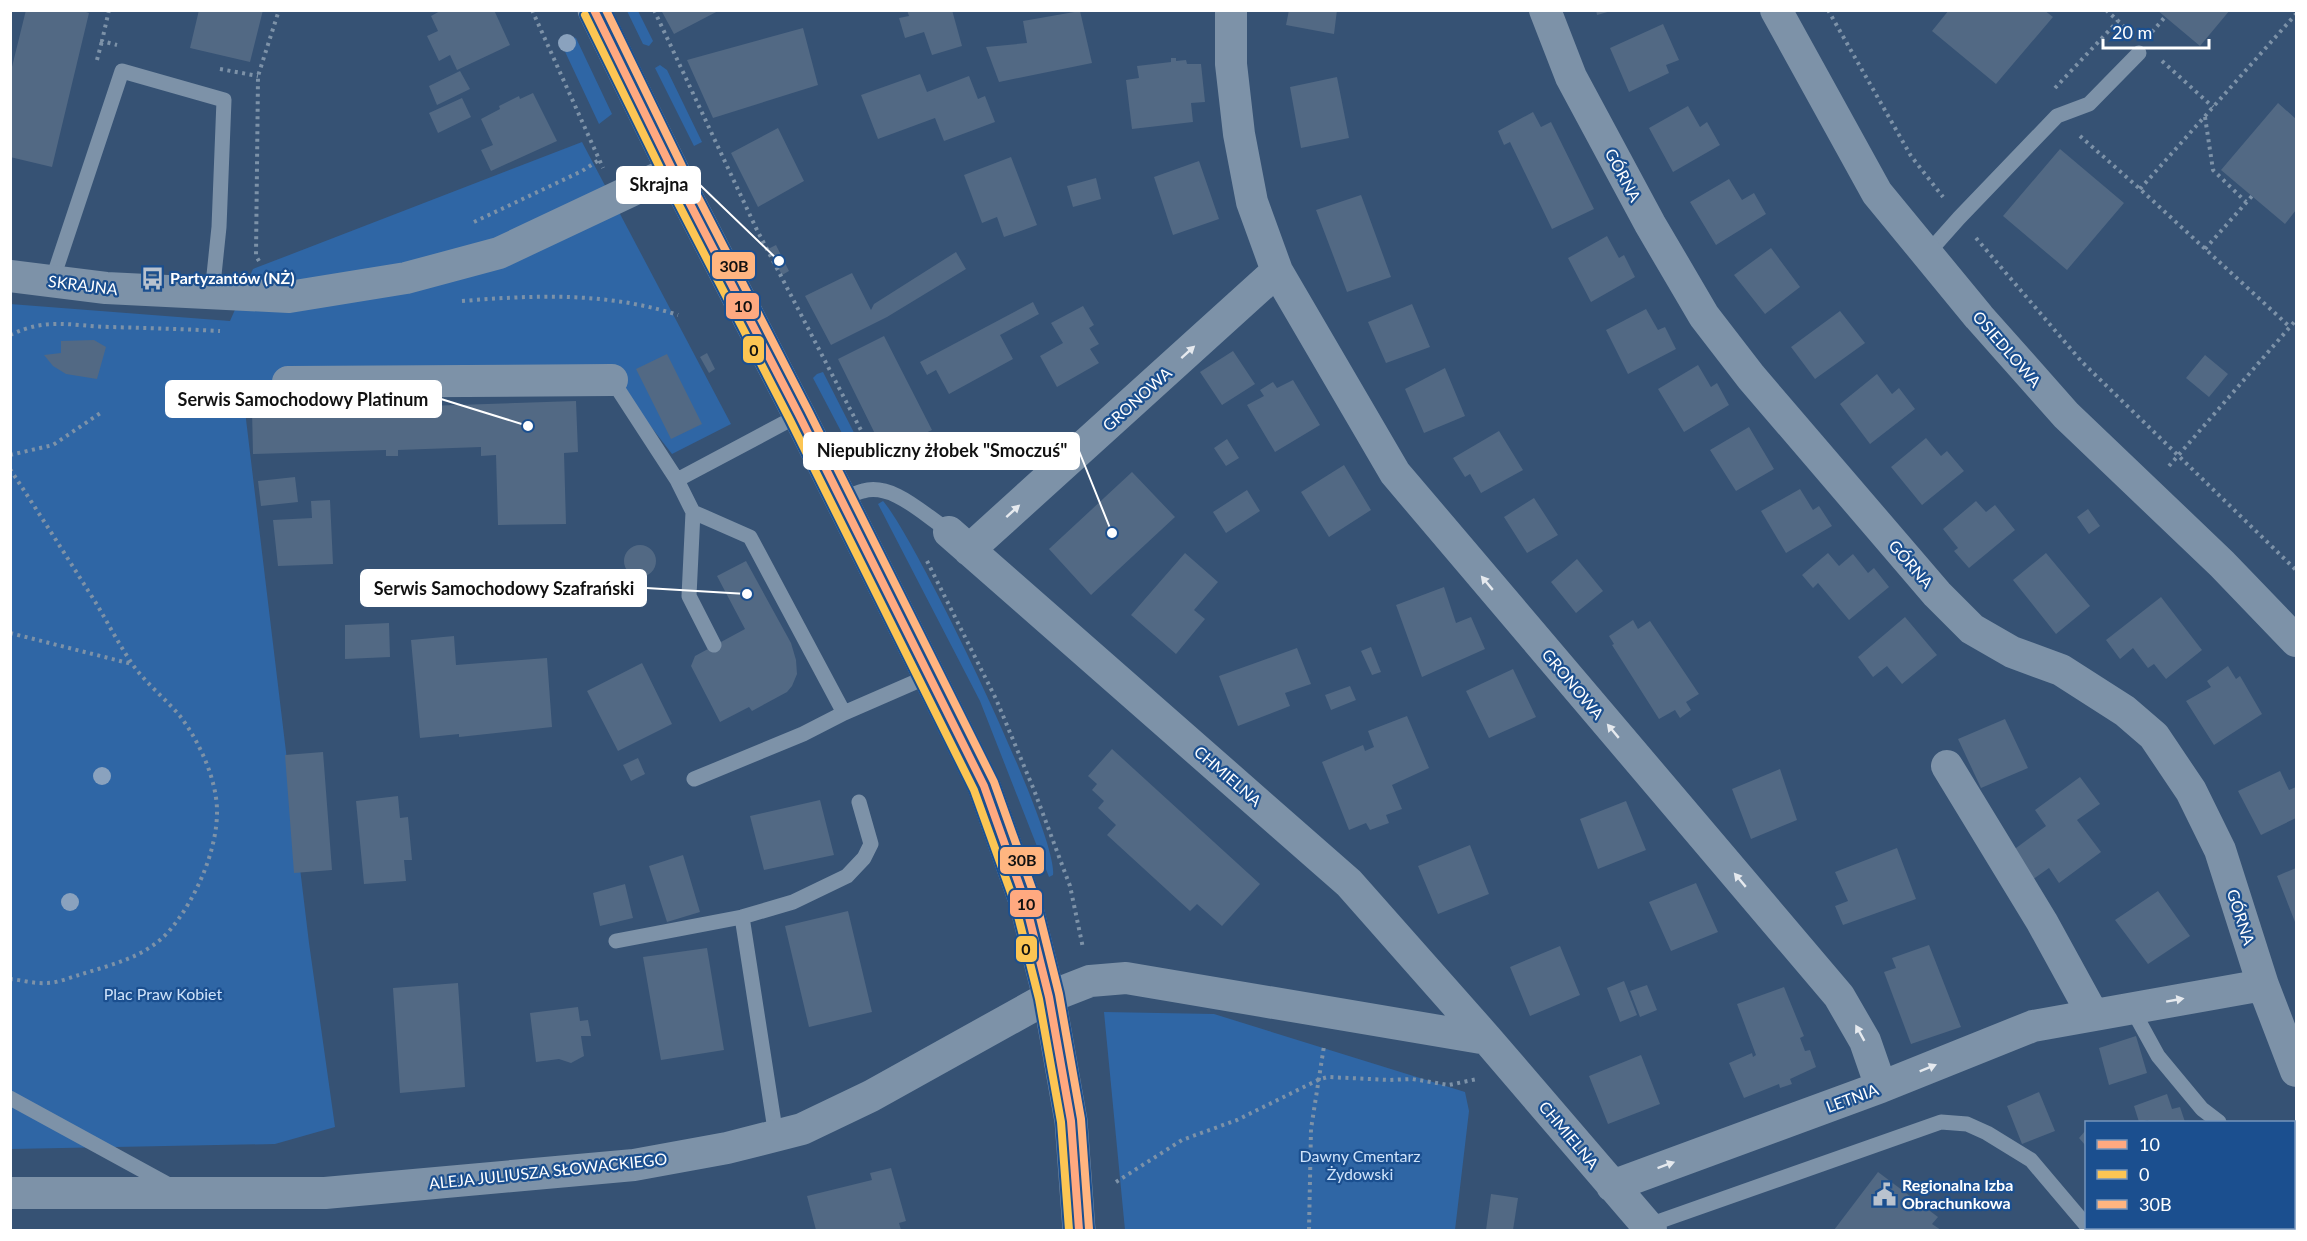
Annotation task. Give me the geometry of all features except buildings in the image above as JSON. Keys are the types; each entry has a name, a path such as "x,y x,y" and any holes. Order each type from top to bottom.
{"main road":[{"path":"594,10 984,786 1025,901 1049,997 1071,1121 1079,1230"}],"street":[{"name":"GRONOWA","path":"1231,10 1231,64 1239,134 1252,202 1277,271 1395,473 1839,996 1864,1041 1881,1087"},
{"name":"GÓRNA","path":"1545,10 1570,76 1650,224 1704,316 1751,377 1936,594 1972,629 2012,652 2061,670 2125,711 2154,736 2191,791 2220,850 2263,985 2296,1071"},
{"name":"OSIEDLOWA","path":"1776,10 1877,193 1979,316 2066,415 2222,564 2296,639"},
{"name":"SKRAJNA","path":"10,276 106,288 289,297 416,275 499,253 673,171"},
{"name":"GRONOWA","path":"953,536 1277,271"},
{"path":"288,382 612,380"},
{"name":"CHMIELNA","path":"953,536 1349,883 1511,1066 1632,1215"},
{"path":"1947,766 2042,922 2093,1015"},
{"path":"1049,997 1090,981 1126,978 1487,1039"},
{"name":"LETNIA","path":"1632,1215 1881,1087 2033,1026 2263,985"},
{"name":"ALEJA JULIUSZA SŁOWACKIEGO","path":"10,1193 325,1193 623,1166 727,1148 802,1129 871,1096 1049,997"}],"lane":[{"path":"1928,254 1959,218 2057,116 2089,104 2139,53"},
{"path":"52,281 122,71 224,100 219,227 212,294"},
{"path":"612,380 677,480 693,512 689,596 714,645"},
{"path":"677,480 799,415"},
{"name":"CHMIELNA","path":"841,500 864,490 886,491 907,502 953,536"},
{"path":"693,512 750,537 844,713"},
{"path":"694,779 803,734 844,713 929,676"},
{"path":"616,941 742,917 793,902 847,876 864,858 871,844 859,802"},
{"path":"742,917 776,1136"},
{"path":"2131,1007 2158,1056 2202,1108 2218,1121"},
{"path":"10,1098 182,1192"},
{"path":"1632,1215 1941,1122 1968,1124 2031,1160 2085,1223"}],"path":[{"path":"263,268 256,256 258,76 279,10"},
{"path":"532,10 607,175"},
{"path":"1828,10 1911,156 1959,218 2082,362 2296,570"},
{"path":"2140,189 2296,14"},
{"path":"2153,31 2165,17"},
{"path":"2057,116 2290,327"},
{"path":"2205,116 2213,170 2246,202"},
{"path":"470,224 582,171 599,160"},
{"path":"2205,249 2252,196"},
{"path":"2146,492 2296,320"},
{"path":"10,455 53,445 102,412"},
{"path":"876,459 885,466"},
{"path":"10,469 89,591 132,664 180,717 201,752 214,788 217,810 208,861 196,890 168,932 151,946 118,963 61,980 46,983 10,979"},
{"path":"10,633 132,664"},
{"path":"1309,1230 1311,1129 1329,1012"},
{"path":"1116,1182 1182,1140 1237,1120 1320,1079 1328,1077 1412,1079 1449,1085 1480,1078 1511,1066"}],"green space":[{"path":"627,11 638,11 653,41 649,46 643,44"},
{"path":"567,35 576,38 612,114 599,124 560,41"},
{"path":"660,65 667,70 702,142 694,146 655,68"},
{"name":"Plac Praw Kobiet","path":"582,142 731,424 672,454 618,384 242,386 309,943 335,1127 275,1144 11,1149 10,304 230,321 253,269"},
{"path":"823,372 872,468 855,458 813,378"},
{"path":"883,501 924,569 983,686 1011,748 1034,804 1049,849 1053,875 1049,877 980,701 878,504"},
{"name":"Dawny Cmentarz Żydowski","path":"1104,1012 1214,1014 1465,1092 1469,1111 1455,1230 1125,1230"}],"transit line":[{"name":"10","path":"594,10 984,786 1025,901 1049,997 1071,1121 1079,1230"},
{"name":"30B","path":"606,10 682,166 808,410 994,782 1035,897 1059,994 1081,1119 1089,1229"},
{"name":"0","path":"585,15 974,790 1015,904 1039,999 1061,1122 1069,1230"}],"place":[{"name":"Skrajna","path":"779,261"},
{"name":"Partyzantów (NŻ)","path":"152,278"},
{"name":"Serwis Samochodowy Platinum","path":"528,426"},
{"name":"Niepubliczny żłobek \"Smoczuś\"","path":"1112,533"},
{"name":"Serwis Samochodowy Szafrański","path":"747,594"},
{"name":"Regionalna Izba Obrachunkowa","path":"1884,1194"}]}
